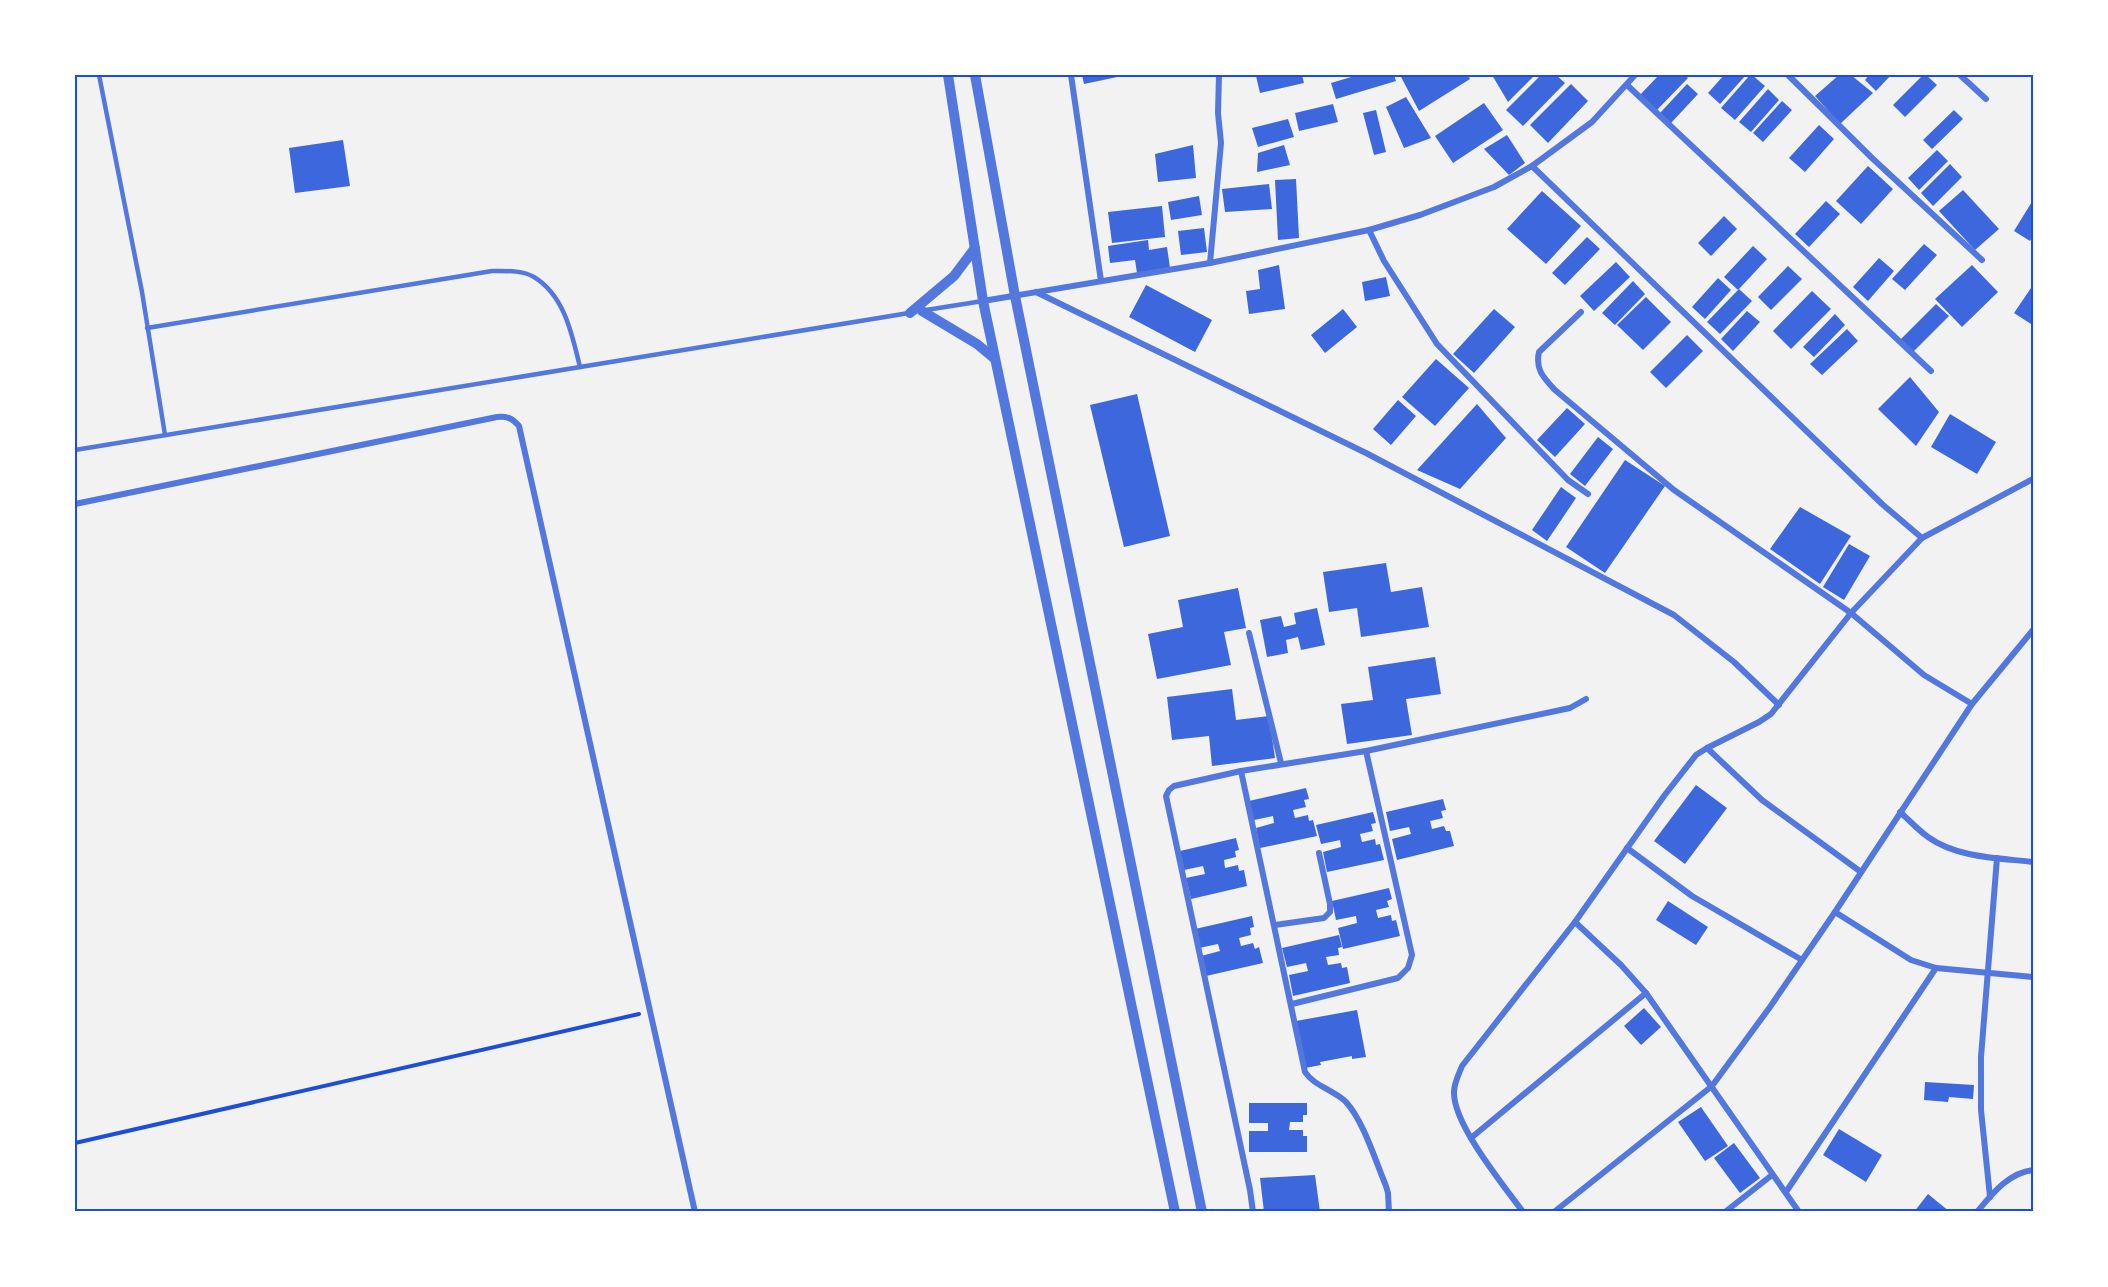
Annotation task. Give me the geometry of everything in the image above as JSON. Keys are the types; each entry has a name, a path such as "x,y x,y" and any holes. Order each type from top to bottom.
{"street":[{"path":"948,75 983,301 1175,1212"},
{"path":"975,75 1015,296 1202,1212"},
{"path":"1071,75 1101,281"},
{"path":"1210,263 1221,143 1218,113 1219,75"},
{"path":"983,301 1210,263 1368,230 1420,215 1494,187 1532,166 1592,122 1635,75"},
{"path":"1788,75 1872,158 1982,260"},
{"path":"1960,75 1986,99"},
{"path":"1627,85 1931,371"},
{"path":"1532,166 1882,504 1922,538"},
{"path":"1368,230 1384,261 1437,344 1568,480 1588,494"},
{"path":"910,313 954,276 975,248"},
{"path":"1036,292 1366,453 1674,615 1734,662 1779,705"},
{"path":"922,311 977,344 995,360"},
{"path":"1581,312 1539,352 1537,361 1540,373 1555,390 1674,490 1851,613 1924,675 1972,704"},
{"path":"75,504 497,417 505,416 513,419 519,426 695,1212"},
{"path":"1523,1212 1485,1161 1456,1107 1454,1093 1462,1066 1575,922 1696,755 1771,714 1851,613 1922,538 2033,479"},
{"path":"1554,1212 1712,1086 1835,912 1972,704 2033,630"},
{"path":"1249,633 1281,763"},
{"path":"1253,1212 1166,796 1169,790 1174,786 1241,771 1366,751 1570,708 1586,699"},
{"path":"1707,748 1762,800 1861,872"},
{"path":"1292,1004 1391,980 1405,973 1410,962 1412,955 1366,751"},
{"path":"1241,771 1305,1072 1311,1079 1344,1100 1358,1119 1389,1193 1389,1212"},
{"path":"1900,812 1928,837 1945,847 1997,858 2033,862"},
{"path":"1627,848 1692,896 1802,960"},
{"path":"1275,926 1324,918 1330,912 1319,853"},
{"path":"1990,1197 1981,1110 1981,1058 1997,858"},
{"path":"1835,912 1911,960 1936,968 2033,977"},
{"path":"1575,922 1621,965 1646,993 1799,1212"},
{"path":"1786,1192 1936,968"},
{"path":"1471,1138 1646,993"},
{"path":"1977,1212 2003,1183 2016,1175 2033,1170"},
{"path":"1725,1212 1772,1175"}],"lane":[{"path":"99,75 165,435"},
{"path":"147,328 492,271 514,271 533,277 550,291 568,319 580,367"},
{"path":"75,450 983,301"}],"path":[{"path":"75,1143 650,1011"}],"building":[{"path":"1082,75 1122,75 1122,76 1084,84"},
{"path":"1302,75 1304,83 1260,93 1256,76"},
{"path":"1358,75 1394,75 1396,81 1336,99 1331,83"},
{"path":"1400,75 1468,75 1470,79 1419,111"},
{"path":"1492,75 1535,75 1508,102"},
{"path":"1541,75 1556,75 1565,83 1523,126 1506,110"},
{"path":"1659,75 1685,75 1688,78 1655,112 1639,96"},
{"path":"1724,75 1746,75 1720,104 1708,93"},
{"path":"1750,75 1765,86 1735,120 1721,108"},
{"path":"1839,75 1851,75 1873,93 1840,124 1815,96"},
{"path":"1869,75 1891,75 1876,91 1865,80"},
{"path":"1923,75 1937,85 1905,117 1893,105"},
{"path":"1571,84 1588,101 1548,143 1530,125"},
{"path":"1687,84 1698,94 1671,123 1660,113"},
{"path":"1768,89 1779,100 1751,132 1739,122"},
{"path":"1406,97 1431,138 1404,148 1386,107"},
{"path":"1782,101 1792,110 1763,142 1753,133"},
{"path":"1484,103 1503,130 1453,163 1435,136"},
{"path":"1333,104 1338,122 1299,131 1295,113"},
{"path":"1376,110 1386,152 1374,155 1363,113"},
{"path":"1954,110 1963,119 1932,149 1923,140"},
{"path":"1288,119 1294,137 1258,147 1252,128"},
{"path":"1819,125 1834,139 1805,172 1789,158"},
{"path":"1507,135 1525,163 1509,175 1484,149"},
{"path":"343,140 350,186 295,193 289,148"},
{"path":"1193,145 1196,178 1158,182 1155,154"},
{"path":"1284,145 1290,165 1257,172 1258,153"},
{"path":"1937,150 1948,161 1919,190 1908,178"},
{"path":"1950,164 1962,177 1933,206 1921,193"},
{"path":"1868,166 1893,189 1861,224 1836,201"},
{"path":"1296,179 1299,238 1278,240 1275,180"},
{"path":"1269,184 1272,209 1225,212 1222,189"},
{"path":"1963,190 1999,229 1975,250 1939,211"},
{"path":"1542,191 1581,226 1546,264 1507,229"},
{"path":"1199,196 1202,215 1171,220 1168,202"},
{"path":"2033,200 2033,236 2030,241 2014,231"},
{"path":"1826,201 1840,214 1809,247 1795,234"},
{"path":"1162,206 1165,237 1112,243 1108,212"},
{"path":"1724,216 1737,229 1711,256 1698,243"},
{"path":"1204,228 1207,252 1181,255 1178,231"},
{"path":"1587,237 1600,249 1565,285 1552,273"},
{"path":"1148,240 1149,250 1167,247 1170,268 1137,273 1135,260 1110,263 1108,246"},
{"path":"1924,244 1937,255 1905,290 1892,279"},
{"path":"1753,246 1767,259 1738,290 1724,277"},
{"path":"1879,258 1894,271 1868,301 1853,287"},
{"path":"1616,262 1630,277 1594,311 1580,296"},
{"path":"1279,265 1285,309 1249,314 1246,291 1260,289 1258,270"},
{"path":"1972,265 1998,292 1962,327 1935,299"},
{"path":"1788,266 1802,279 1771,310 1758,297"},
{"path":"1386,277 1390,296 1365,301 1362,282"},
{"path":"1718,278 1731,290 1705,319 1692,307"},
{"path":"1633,281 1645,294 1615,325 1602,313"},
{"path":"1146,285 1212,320 1195,352 1129,317"},
{"path":"2033,285 2033,323 2031,324 2014,313"},
{"path":"1739,289 1752,301 1720,334 1707,322"},
{"path":"1812,291 1831,309 1791,349 1773,331"},
{"path":"1646,297 1671,322 1643,350 1617,325"},
{"path":"1936,304 1949,316 1913,352 1900,340"},
{"path":"1343,309 1357,327 1325,353 1311,335"},
{"path":"1494,309 1515,327 1474,373 1453,354"},
{"path":"1747,311 1760,322 1733,351 1721,339"},
{"path":"1835,314 1845,325 1814,357 1803,347"},
{"path":"1847,329 1858,341 1822,375 1810,364"},
{"path":"1687,335 1703,351 1666,388 1650,372"},
{"path":"1436,359 1469,388 1435,426 1402,397"},
{"path":"1910,377 1939,412 1916,446 1878,409"},
{"path":"1137,394 1170,536 1124,547 1090,405"},
{"path":"1398,400 1416,416 1391,445 1373,429"},
{"path":"1477,404 1506,438 1460,489 1417,470"},
{"path":"1567,408 1585,424 1555,457 1537,440"},
{"path":"1950,414 1996,442 1977,474 1931,447"},
{"path":"1598,437 1613,449 1585,486 1570,474"},
{"path":"1625,460 1665,486 1605,573 1566,547"},
{"path":"1561,487 1576,498 1547,541 1532,530"},
{"path":"1800,507 1851,536 1820,584 1770,549"},
{"path":"1849,544 1870,556 1844,600 1823,587"},
{"path":"1386,563 1391,592 1422,587 1429,627 1361,637 1357,608 1329,612 1323,572"},
{"path":"1238,588 1246,628 1224,632 1231,665 1157,679 1148,634 1183,627 1178,600"},
{"path":"1317,608 1325,645 1301,650 1298,637 1286,640 1288,653 1267,657 1260,620 1281,616 1284,627 1296,624 1294,613"},
{"path":"1435,657 1441,694 1406,699 1412,735 1347,744 1341,704 1373,700 1368,667"},
{"path":"1232,689 1236,720 1269,716 1275,758 1212,766 1209,736 1172,740 1167,697"},
{"path":"1696,785 1727,808 1685,864 1654,841"},
{"path":"1306,788 1309,799 1304,800 1306,807 1293,810 1295,818 1308,815 1309,821 1313,820 1317,836 1260,848 1256,828 1274,823 1273,816 1254,820 1249,801"},
{"path":"1443,799 1446,810 1441,811 1443,818 1430,821 1432,829 1444,826 1446,831 1450,831 1454,846 1397,860 1392,839 1411,834 1409,827 1390,831 1386,812"},
{"path":"1373,812 1376,823 1371,824 1373,831 1360,834 1362,842 1375,839 1376,845 1380,844 1384,860 1327,872 1323,852 1341,847 1340,840 1321,844 1316,825"},
{"path":"1236,838 1239,850 1235,851 1236,857 1224,860 1225,868 1238,865 1239,871 1244,870 1247,886 1191,899 1186,878 1205,874 1203,866 1184,870 1180,851"},
{"path":"1389,888 1392,899 1387,901 1389,907 1376,910 1378,918 1391,915 1392,921 1396,920 1400,936 1343,949 1338,928 1357,923 1356,916 1336,920 1332,901"},
{"path":"1668,901 1708,927 1696,945 1656,920"},
{"path":"1252,916 1254,927 1250,928 1251,935 1239,938 1241,946 1253,943 1255,949 1259,947 1263,963 1206,976 1201,956 1220,951 1218,944 1199,948 1195,929"},
{"path":"1339,935 1342,947 1338,948 1339,955 1326,957 1328,965 1341,963 1342,968 1347,967 1350,983 1293,996 1289,975 1308,971 1306,963 1287,967 1282,948"},
{"path":"1644,1008 1661,1027 1641,1045 1624,1026"},
{"path":"1357,1010 1366,1057 1352,1059 1352,1056 1320,1062 1321,1065 1305,1068 1296,1021"},
{"path":"1925,1082 1974,1085 1973,1099 1949,1097 1948,1102 1924,1100"},
{"path":"1249,1103 1307,1103 1307,1115 1303,1115 1303,1122 1290,1122 1289,1130 1303,1130 1303,1136 1307,1136 1307,1152 1249,1152 1249,1131 1268,1131 1268,1123 1249,1123"},
{"path":"1701,1107 1728,1146 1705,1161 1678,1122"},
{"path":"1839,1129 1882,1155 1866,1182 1823,1155"},
{"path":"1734,1143 1760,1178 1740,1193 1714,1158"},
{"path":"1315,1175 1320,1212 1264,1212 1260,1178"},
{"path":"1928,1194 1950,1212 1914,1212"}]}
